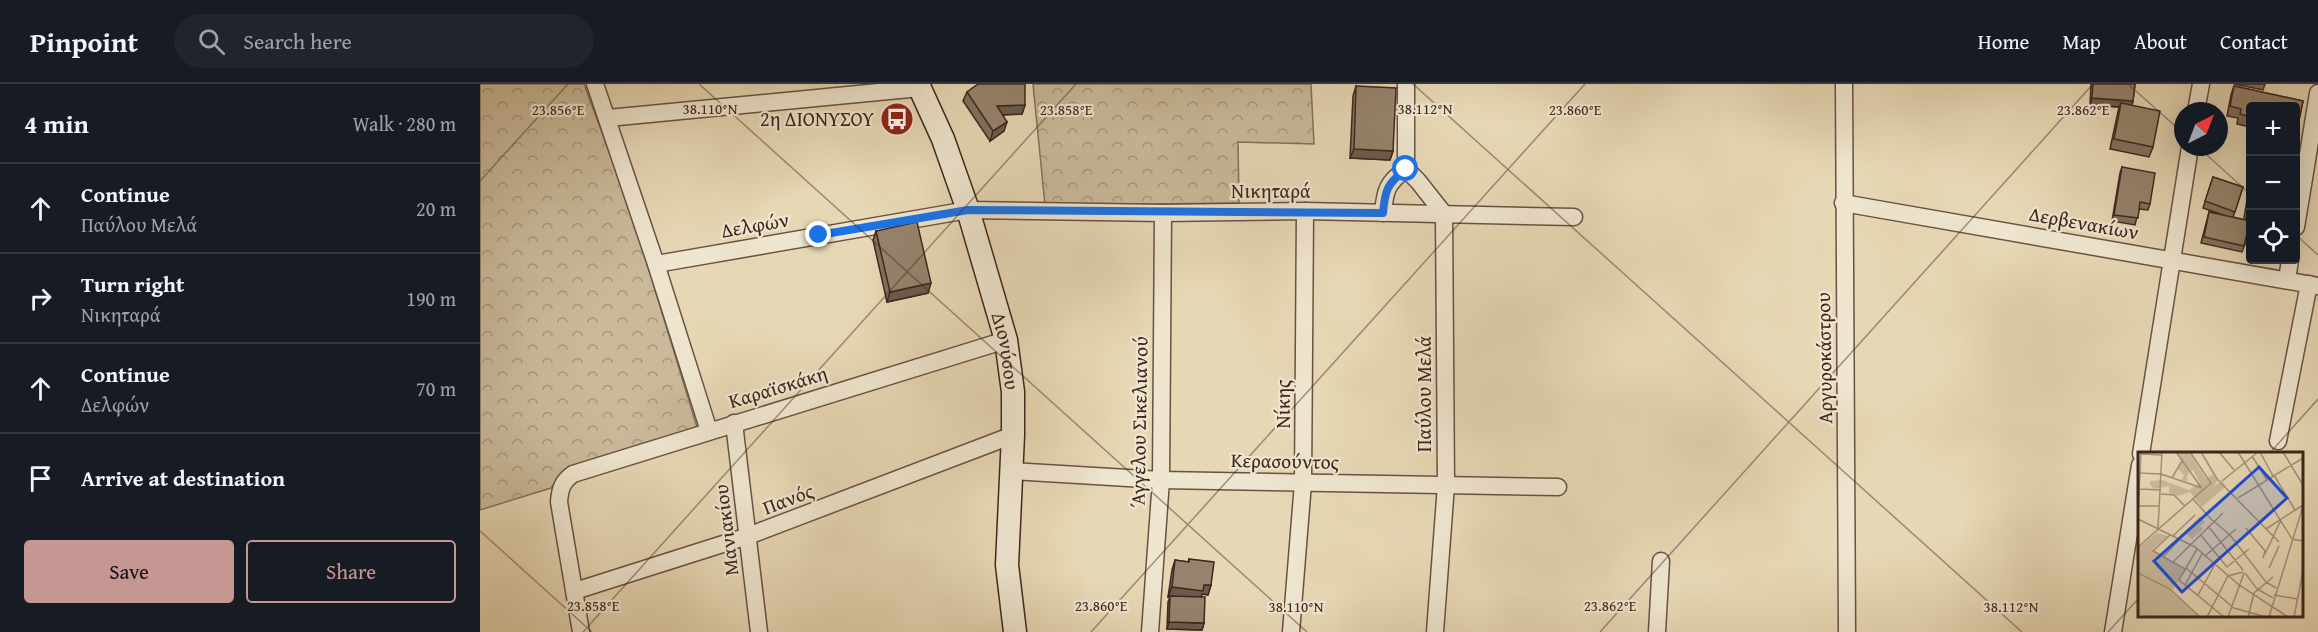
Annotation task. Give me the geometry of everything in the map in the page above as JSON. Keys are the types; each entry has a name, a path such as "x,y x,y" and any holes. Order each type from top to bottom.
{"main road":[{"name":"Διονύσου","path":"919,86 943,139 968,210 1006,340 1013,392 1007,565 1015,632"}],"street":[{"path":"595,84 709,431"},
{"path":"1406,84 1406,169 1444,214"},
{"name":"Αργυροκάστρου","path":"1844,84 1847,632"},
{"path":"2198,102 2201,84"},
{"path":"608,118 919,86"},
{"path":"2298,210 2318,93"},
{"path":"2141,452 2189,156"},
{"path":"1383,213 1385,191 1394,178 1406,169"},
{"name":"Δερβενακίων","path":"1843,203 2313,285"},
{"name":"Νικηταρά","path":"968,210 1163,213 1305,212 1574,217"},
{"name":"Δελφών","path":"656,264 968,210"},
{"name":"Νίκης","path":"1291,632 1303,483 1305,212"},
{"name":"Άγγελου Σικελιανού","path":"1150,632 1161,480 1163,213"},
{"name":"Παύλου Μελά","path":"1435,632 1446,485 1444,214"},
{"path":"2287,280 2289,264"},
{"path":"2278,441 2313,285"},
{"name":"Καραϊσκάκη","path":"575,591 559,502 560,489 565,480 573,474 1006,340"},
{"name":"Μανιακίου","path":"734,423 759,632"},
{"name":"Πανός","path":"575,591 748,537 1013,435"},
{"name":"Κερασούντος","path":"1011,471 1161,480 1558,487"},
{"path":"2113,632 2138,471"},
{"path":"1657,632 1661,561"},
{"path":"575,591 581,632"}],"green space":[{"path":"480,84 584,84 630,208 697,427 560,477 551,488 480,510"},
{"path":"1033,84 1311,84 1314,144 1238,142 1239,203 1045,205"}],"building":[{"path":"978,84 1025,84 1025,105 997,106 1007,122 993,131 967,92"},
{"path":"2093,84 2135,84 2133,101 2092,98"},
{"path":"1356,86 1396,88 1393,151 1354,149"},
{"path":"2234,86 2303,101 2300,115 2300,102 2246,102 2246,116 2240,114 2241,109 2230,106"},
{"path":"2121,103 2160,111 2153,147 2114,139"},
{"path":"2122,167 2155,173 2150,204 2140,202 2138,218 2114,215"},
{"path":"2213,177 2243,187 2235,212 2205,201"},
{"path":"2209,212 2246,220 2244,246 2204,237"},
{"path":"917,222 931,283 890,292 876,231"},
{"path":"1189,559 1214,562 1211,585 1204,585 1203,591 1172,587 1175,560 1189,562"},
{"path":"1170,596 1205,597 1204,623 1169,622"}],"place":[{"name":"2η ΔΙΟΝΥΣΟΥ","path":"897,119"}],"route":[{"path":"819,235 968,210 1383,213 1385,191 1394,178 1406,169"}]}
